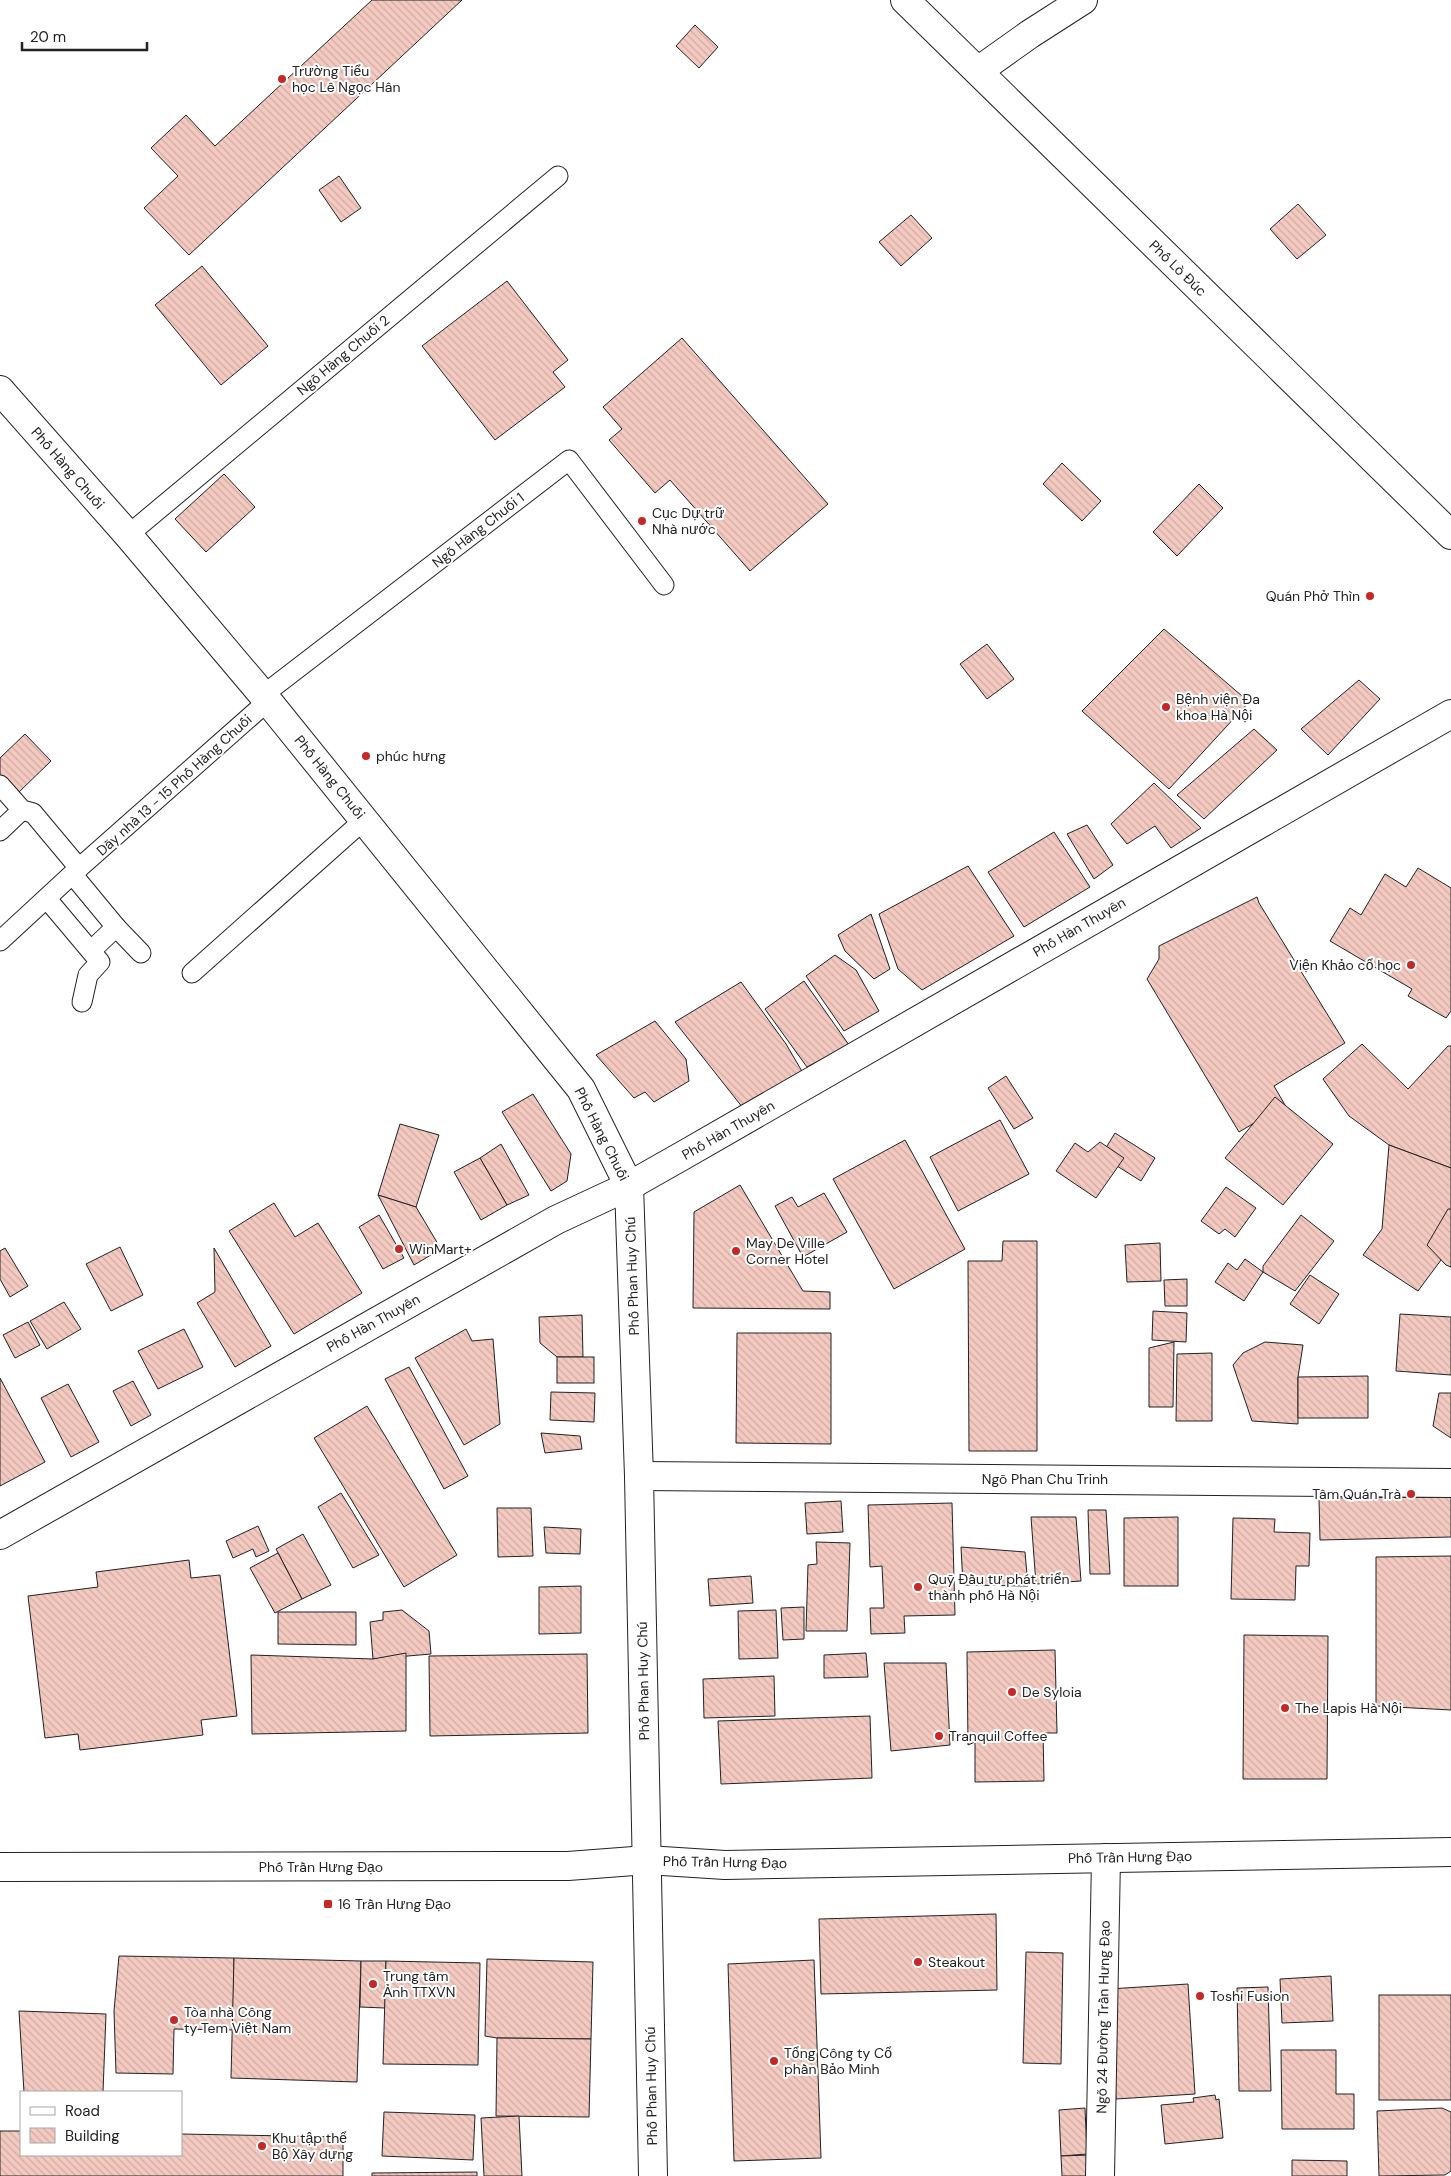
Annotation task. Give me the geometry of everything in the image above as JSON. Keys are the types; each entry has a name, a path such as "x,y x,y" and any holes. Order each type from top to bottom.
{"street":[{"name":"Phố Lò Đúc","path":"905,0 1451,534"},
{"path":"978,71 1030,34 1083,0"},
{"name":"Phố Hàng Chuối","path":"0,390 266,698 580,1088 629,1186"},
{"name":"Phố Hàn Thuyên","path":"0,1535 556,1220 629,1186 1451,714"},
{"name":"Phố Phan Huy Chú","path":"629,1186 639,1476 653,2176"},
{"name":"Ngõ Phan Chu Trinh","path":"639,1476 1451,1482"},
{"name":"Phố Trần Hưng Đạo","path":"0,1867 568,1866 647,1860 724,1865 1451,1852"},
{"name":"Ngõ 24 Đường Trần Hưng Đạo","path":"1100,2176 1106,1858"}],"lane":[{"name":"Ngõ Hàng Chuối 2","path":"128,536 558,176"},
{"name":"Ngõ Hàng Chuối 1","path":"266,698 569,460 664,585"},
{"name":"Dãy nhà 13 - 15 Phố Hàng Chuối","path":"0,941 266,698"},
{"path":"0,785 22,810 32,813 116,927 141,954"},
{"path":"0,831 22,810"},
{"path":"192,973 364,820"},
{"path":"47,899 100,962 88,974 82,1002"},
{"path":"96,946 116,927"}],"building":[{"path":"372,0 462,0 189,255 144,208 178,176 151,148 186,115 215,146"},
{"path":"695,25 718,47 699,68 676,46"},
{"path":"339,176 361,208 341,222 319,190"},
{"path":"1298,204 1326,235 1297,259 1270,229"},
{"path":"911,215 932,238 901,266 879,242"},
{"path":"202,266 268,346 221,385 155,305"},
{"path":"507,281 568,360 553,372 565,387 495,440 422,346"},
{"path":"682,338 828,504 750,571 670,480 655,493 609,440 622,429 603,407"},
{"path":"1062,463 1101,501 1082,521 1043,484"},
{"path":"224,474 255,507 206,552 175,519"},
{"path":"1199,484 1223,508 1177,556 1153,532"},
{"name":"Bệnh viện Đa khoa Hà Nội","path":"1164,629 1249,702 1169,789 1082,711"},
{"path":"987,644 1014,679 987,699 960,664"},
{"path":"1359,680 1380,699 1328,755 1301,729"},
{"path":"1254,729 1277,750 1204,819 1177,795"},
{"path":"25,734 51,761 18,793 0,775 0,758"},
{"path":"1154,783 1201,828 1171,848 1155,826 1127,844 1111,824"},
{"path":"1087,825 1113,865 1094,879 1067,834"},
{"path":"1054,832 1090,887 1024,927 988,872"},
{"path":"968,866 1014,936 922,990 898,969 879,914"},
{"name":"Viện Khảo cổ học","path":"1418,868 1451,888 1451,1011 1446,1018 1408,996 1412,989 1330,941 1350,908 1361,915 1385,874 1406,887"},
{"path":"1257,897 1345,1043 1274,1086 1285,1105 1239,1132 1147,979 1159,959 1159,946"},
{"path":"871,914 890,969 874,979 845,951 838,935"},
{"path":"835,955 856,970 879,1011 844,1031 806,976"},
{"path":"804,981 849,1045 807,1067 765,1009"},
{"path":"741,982 786,1044 803,1073 743,1108 675,1022"},
{"path":"655,1021 686,1059 689,1081 654,1102 645,1092 634,1098 596,1055"},
{"path":"1362,1044 1408,1089 1448,1046 1451,1046 1451,1168 1389,1145 1349,1116 1323,1079"},
{"path":"1006,1076 1033,1118 1014,1129 988,1088"},
{"path":"533,1094 571,1154 567,1181 551,1191 502,1112"},
{"path":"1275,1097 1333,1144 1283,1205 1225,1158"},
{"path":"1000,1120 1029,1174 958,1211 930,1157"},
{"path":"400,1124 439,1135 416,1207 378,1195"},
{"path":"1115,1133 1155,1158 1141,1181 1101,1156"},
{"path":"905,1140 965,1249 894,1289 833,1179"},
{"path":"1100,1142 1124,1158 1096,1198 1056,1171 1075,1143 1088,1152"},
{"path":"501,1144 529,1195 507,1205 480,1158"},
{"path":"1389,1145 1451,1168 1451,1223 1441,1260 1418,1291 1363,1255 1382,1229"},
{"path":"480,1158 507,1205 481,1220 454,1172"},
{"name":"May De Ville Corner Hotel","path":"740,1185 803,1291 830,1292 830,1309 693,1308 694,1212"},
{"path":"1226,1187 1256,1208 1235,1237 1225,1229 1219,1234 1201,1221"},
{"path":"824,1193 847,1232 803,1257 775,1206 792,1197 798,1207"},
{"path":"378,1195 416,1207 441,1249 414,1265"},
{"path":"274,1203 295,1237 318,1223 362,1293 294,1334 229,1231"},
{"path":"1448,1209 1451,1209 1451,1267 1446,1265 1427,1245"},
{"path":"379,1215 404,1258 383,1269 359,1227"},
{"path":"1301,1215 1334,1241 1295,1291 1263,1272 1263,1266"},
{"path":"1003,1241 1037,1241 1037,1451 969,1451 968,1261 1002,1261"},
{"path":"1160,1243 1161,1281 1127,1282 1125,1245"},
{"path":"120,1247 143,1295 111,1311 86,1264"},
{"path":"5,1248 28,1286 10,1297 0,1279 0,1251"},
{"path":"214,1248 271,1346 235,1367 197,1303 215,1292"},
{"path":"1245,1259 1263,1272 1244,1301 1215,1282 1228,1263 1237,1270"},
{"path":"1310,1275 1339,1294 1319,1324 1290,1304"},
{"path":"1187,1279 1187,1306 1165,1306 1164,1280"},
{"path":"64,1302 81,1329 47,1349 30,1321"},
{"path":"1153,1311 1187,1313 1186,1342 1152,1340"},
{"path":"1400,1314 1451,1317 1451,1375 1396,1371"},
{"path":"582,1315 583,1357 557,1357 540,1343 539,1317"},
{"path":"28,1322 40,1345 15,1358 3,1335"},
{"path":"184,1329 203,1367 158,1389 138,1351"},
{"path":"466,1329 472,1341 493,1339 500,1424 464,1445 415,1358"},
{"path":"737,1333 831,1333 831,1444 736,1443"},
{"path":"1174,1342 1173,1407 1149,1407 1149,1348"},
{"path":"1265,1342 1303,1345 1298,1377 1298,1424 1252,1421 1233,1365 1243,1353"},
{"path":"1212,1353 1212,1421 1176,1421 1177,1354"},
{"path":"557,1357 594,1357 594,1383 557,1383"},
{"path":"409,1367 468,1476 444,1489 385,1379"},
{"path":"1368,1376 1368,1418 1298,1418 1298,1377"},
{"path":"0,1378 45,1462 0,1486"},
{"path":"133,1381 151,1415 131,1426 113,1391"},
{"path":"68,1384 99,1442 71,1457 41,1398"},
{"path":"551,1392 595,1393 594,1422 550,1420"},
{"path":"1439,1393 1451,1393 1451,1438 1433,1426"},
{"path":"367,1406 457,1555 404,1587 314,1438"},
{"path":"541,1433 580,1436 582,1449 545,1453"},
{"path":"341,1493 379,1555 353,1568 318,1507"},
{"path":"1451,1497 1451,1537 1320,1540 1319,1498"},
{"path":"841,1501 843,1532 807,1534 805,1503"},
{"name":"Quỹ Đầu tư phát triển thành phố Hà Nội","path":"952,1503 955,1615 904,1616 905,1633 871,1634 870,1608 884,1608 882,1566 870,1567 868,1505"},
{"path":"497,1508 531,1508 533,1556 498,1557"},
{"path":"1088,1510 1106,1510 1110,1574 1090,1574"},
{"path":"1031,1517 1076,1517 1081,1581 1036,1584"},
{"path":"1178,1517 1178,1586 1124,1586 1124,1518"},
{"path":"1233,1518 1275,1519 1274,1532 1310,1533 1309,1566 1296,1566 1295,1600 1231,1599"},
{"path":"258,1526 269,1551 256,1557 253,1549 233,1558 226,1541"},
{"path":"544,1527 581,1529 580,1554 546,1553"},
{"path":"303,1534 331,1585 302,1599 276,1549"},
{"path":"816,1542 850,1543 847,1631 806,1631 808,1565 817,1564"},
{"path":"961,1547 1025,1552 1028,1586 963,1585"},
{"path":"278,1553 302,1599 275,1613 250,1568"},
{"path":"1451,1556 1451,1710 1376,1706 1376,1557"},
{"path":"189,1560 191,1578 220,1575 237,1716 201,1720 203,1735 80,1750 78,1734 45,1738 28,1596 98,1587 96,1572"},
{"path":"751,1576 753,1603 710,1606 708,1579"},
{"path":"581,1586 581,1633 539,1634 539,1587"},
{"path":"804,1607 804,1639 783,1640 781,1608"},
{"path":"402,1610 429,1631 431,1654 373,1659 370,1622 383,1620 383,1612"},
{"path":"776,1610 778,1658 739,1659 738,1611"},
{"path":"278,1612 356,1612 356,1645 278,1644"},
{"name":"The Lapis Hà Nội","path":"1244,1635 1328,1636 1327,1779 1243,1779"},
{"name":"De Syloia","path":"1055,1650 1057,1733 1043,1733 1044,1781 975,1782 975,1742 968,1745 967,1652"},
{"path":"406,1653 406,1731 252,1734 251,1655 373,1659"},
{"path":"866,1653 868,1677 824,1678 824,1655"},
{"path":"587,1654 588,1733 430,1736 429,1656"},
{"path":"884,1663 946,1663 950,1745 891,1751"},
{"path":"774,1676 775,1716 704,1718 703,1679"},
{"path":"870,1716 872,1778 721,1784 718,1721"},
{"path":"996,1914 997,1990 821,1994 819,1919"},
{"path":"1026,1952 1063,1953 1061,2064 1023,2063"},
{"name":"Tòa nhà Công ty Tem Việt Nam","path":"119,1956 234,1958 233,2030 174,2029 173,2074 116,2073 114,2011"},
{"path":"234,1958 361,1961 357,2082 231,2078"},
{"path":"487,1959 593,1962 591,2039 497,2038 485,2036"},
{"name":"Tổng Công ty Cổ phần Bảo Minh","path":"814,1960 821,2158 734,2161 728,1964"},
{"name":"Trung tâm Ảnh TTXVN","path":"361,1961 386,1961 385,2008 360,2007"},
{"path":"386,1961 480,1963 478,2065 383,2064"},
{"path":"1331,1976 1333,2021 1282,2023 1280,1979"},
{"path":"1188,1984 1195,2094 1116,2099 1109,1989"},
{"path":"1268,1987 1271,2091 1239,2091 1237,1988"},
{"path":"1379,1995 1451,1995 1451,2100 1379,2100"},
{"path":"19,2011 106,2014 103,2091 24,2091"},
{"path":"497,2038 591,2039 589,2117 496,2116"},
{"path":"1281,2050 1336,2050 1336,2094 1354,2094 1354,2129 1282,2129"},
{"path":"1215,2095 1216,2100 1219,2099 1223,2138 1165,2144 1161,2105 1194,2102 1193,2098"},
{"path":"1085,2108 1087,2154 1061,2156 1059,2110"},
{"path":"1442,2108 1451,2112 1451,2171 1445,2175 1379,2176 1377,2111"},
{"path":"384,2112 475,2115 473,2160 382,2156"},
{"path":"519,2116 522,2176 484,2176 481,2118"},
{"name":"Khu tập thể Bộ Xây dựng","path":"0,2131 20,2131 20,2156 182,2156 182,2134 343,2137 343,2176 0,2176"},
{"path":"1090,2155 1091,2176 1062,2176 1061,2156"},
{"path":"1292,2160 1347,2161 1347,2176 1292,2176"},
{"path":"477,2172 477,2176 372,2176 372,2173"}],"place":[{"name":"Trường Tiểu học Lê Ngọc Hân","path":"282,79"},
{"name":"Cục Dự trữ Nhà nước","path":"642,521"},
{"name":"Quán Phở Thìn","path":"1370,596"},
{"name":"Bệnh viện Đa khoa Hà Nội","path":"1166,707"},
{"name":"phúc hưng","path":"366,756"},
{"name":"Viện Khảo cổ học","path":"1411,965"},
{"name":"WinMart+","path":"399,1249"},
{"name":"May De Ville Corner Hotel","path":"736,1251"},
{"name":"Tâm Quán Trà","path":"1411,1494"},
{"name":"Quỹ Đầu tư phát triển thành phố Hà Nội","path":"918,1587"},
{"name":"De Syloia","path":"1012,1692"},
{"name":"The Lapis Hà Nội","path":"1285,1708"},
{"name":"Tranquil Coffee","path":"939,1736"},
{"name":"16 Trần Hưng Đạo","path":"328,1904"},
{"name":"Steakout","path":"918,1962"},
{"name":"Trung tâm Ảnh TTXVN","path":"373,1984"},
{"name":"Toshi Fusion","path":"1200,1996"},
{"name":"Tòa nhà Công ty Tem Việt Nam","path":"174,2020"},
{"name":"Tổng Công ty Cổ phần Bảo Minh","path":"774,2061"},
{"name":"Khu tập thể Bộ Xây dựng","path":"262,2146"}]}
